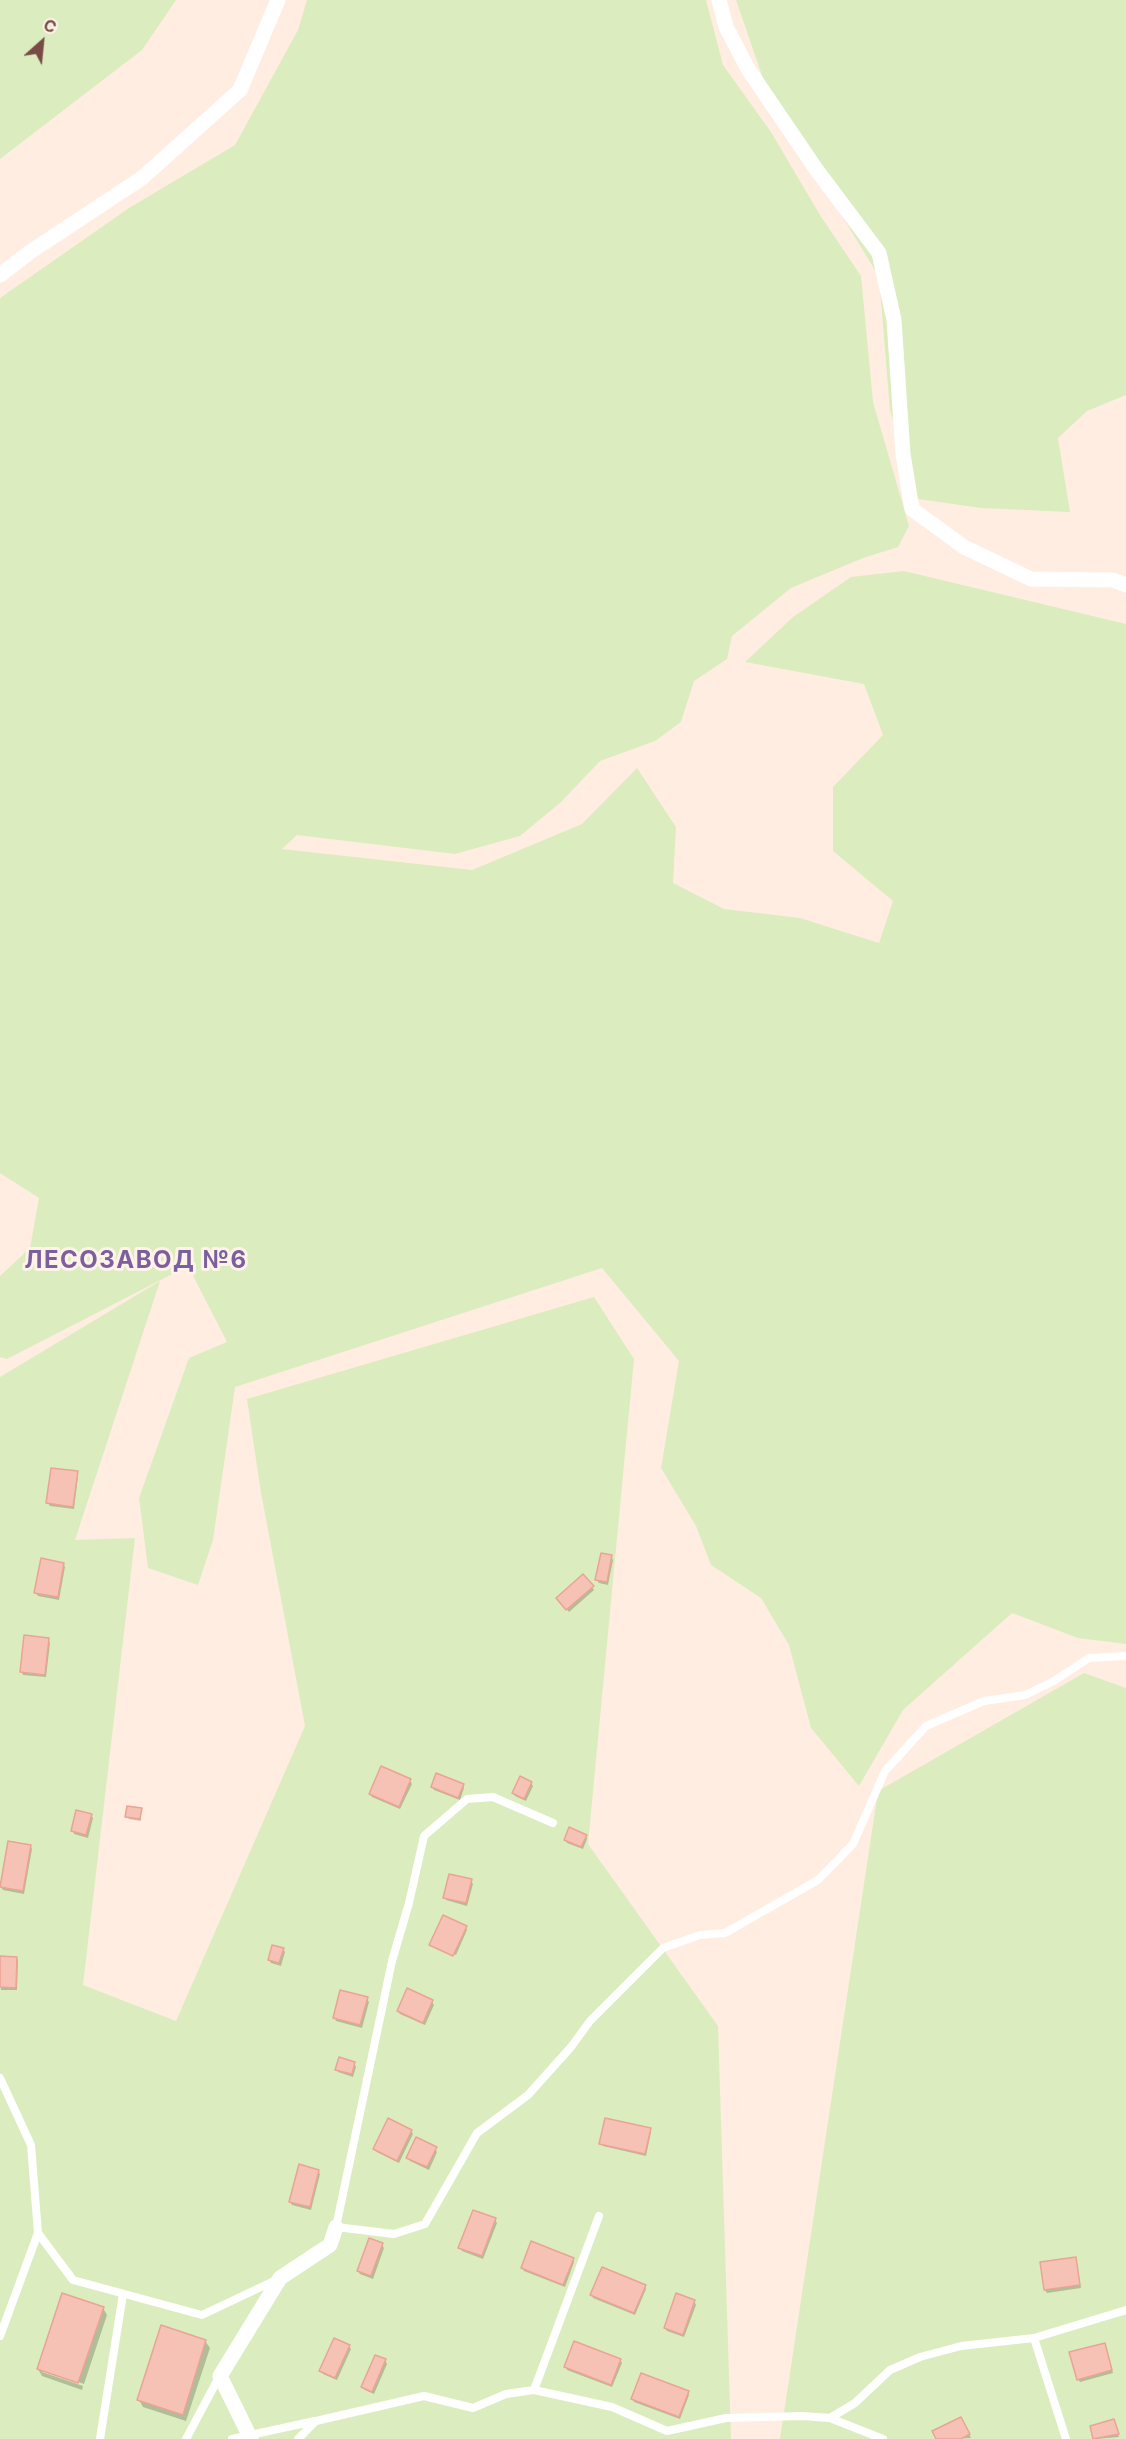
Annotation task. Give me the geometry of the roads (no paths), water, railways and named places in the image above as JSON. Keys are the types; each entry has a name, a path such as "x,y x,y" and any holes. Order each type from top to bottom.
{"street":[{"path":"0,275 30,252 142,178 240,90 278,0"},
{"path":"719,0 726,27 748,69 816,170 879,253 894,320 903,454 912,509 964,547 1031,579 1113,580 1126,585"},
{"path":"250,2437 220,2376 280,2278 330,2245 336,2227"}],"lane":[{"path":"553,1823 493,1797 467,1799 424,1836 409,1903 392,1961 336,2227 394,2234 425,2224 477,2133 528,2095 572,2047 590,2021 663,1948 700,1935 725,1933 818,1880 853,1844 885,1770 926,1726 984,1701 1025,1695 1054,1681 1089,1658 1126,1656"},
{"path":"0,2078 31,2145 38,2233 0,2336"},
{"path":"534,2390 599,2216"},
{"path":"38,2233 73,2280 202,2315 280,2278"},
{"path":"100,2439 123,2294"},
{"path":"830,2418 855,2403 890,2370 920,2357 961,2346 1034,2338 1126,2310"},
{"path":"1034,2338 1066,2439"},
{"path":"186,2439 220,2376"},
{"path":"232,2439 250,2437 424,2396 473,2408 506,2394 534,2390 612,2407 667,2431 726,2418 830,2418 883,2439"},
{"path":"298,2439 316,2421"}],"district":[{"name":"ЛЕСОЗАВОД №6","path":"136,1261"}]}
